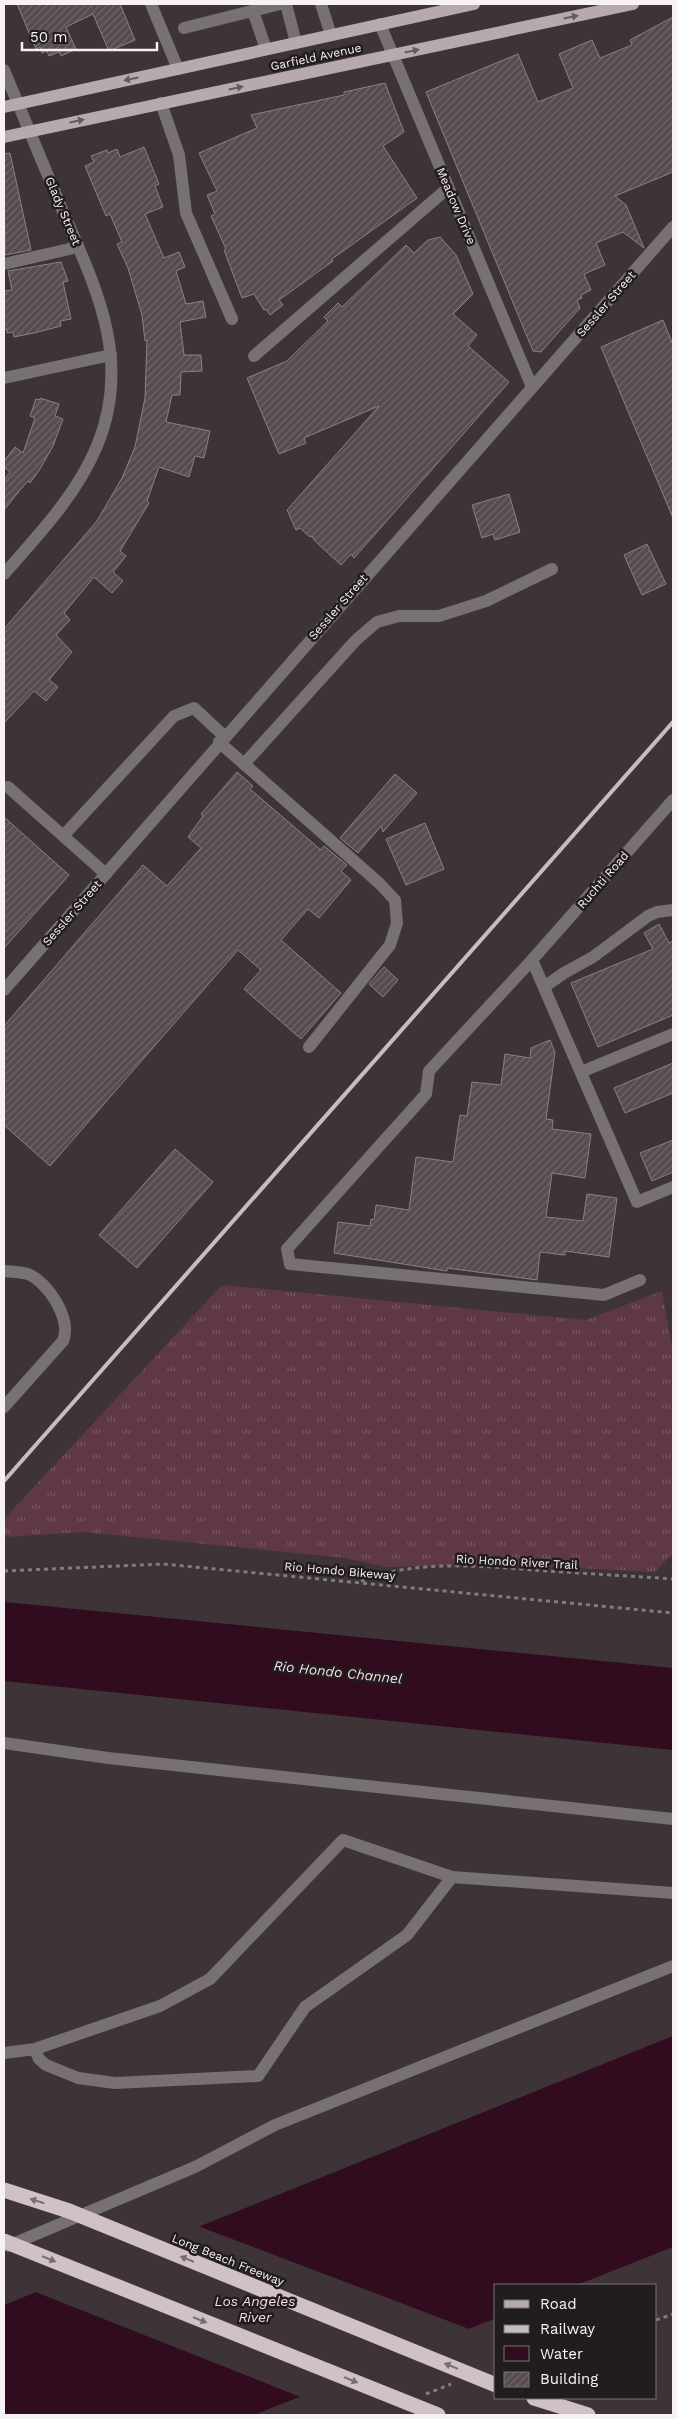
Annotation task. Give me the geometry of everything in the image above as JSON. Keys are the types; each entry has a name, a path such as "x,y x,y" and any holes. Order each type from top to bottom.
{"highway":[{"name":"Long Beach Freeway","path":"4,2190 70,2211 494,2384"},
{"path":"4,2241 438,2415"},
{"path":"537,2399 588,2415"}],"main road":[{"name":"Garfield Avenue","path":"4,107 474,4"},
{"name":"Garfield Avenue","path":"4,137 633,4"}],"street":[{"path":"151,4 178,69"},
{"path":"184,28 280,4"},
{"path":"286,4 296,43"},
{"path":"321,4 331,35"},
{"path":"253,11 266,50"},
{"name":"Meadow Drive","path":"380,24 532,387"},
{"name":"Glady Street","path":"4,70 99,297 111,355 110,392 106,418 91,458 60,510 4,574"},
{"path":"161,103 178,155 186,213 232,319"},
{"path":"254,356 448,188"},
{"name":"Sessler Street","path":"4,990 222,739 673,227"},
{"path":"4,264 78,248"},
{"path":"4,378 111,355"},
{"path":"244,764 356,640 377,622 399,616 439,616 486,601 552,569"},
{"path":"64,835 174,716 194,708 212,724 222,739 244,764 367,872 395,900 397,923 390,945 309,1047"},
{"path":"8,787 106,874"},
{"name":"Ruchti Road","path":"640,1280 604,1295 290,1264 287,1249 426,1094 429,1071 532,960 673,800"},
{"path":"544,987 564,972 593,957 648,916 657,912 673,910"},
{"path":"532,960 637,1202 673,1186"},
{"path":"581,1072 673,1034"},
{"path":"4,1271 28,1274 43,1285 56,1302 65,1331 63,1341 4,1407"},
{"path":"4,1743 128,1760 673,1819"},
{"path":"4,2053 35,2049 160,2006 210,1979 343,1840 452,1877 673,1893"},
{"path":"35,2049 46,2065 78,2078 115,2083 258,2076 305,2007 407,1935 452,1877"},
{"path":"4,2248 195,2167 275,2125 673,1966"}],"path":[{"name":"Rio Hondo Bikeway","path":"4,1570 163,1564 361,1581 673,1613"},
{"name":"Rio Hondo River Trail","path":"361,1581 382,1573 425,1568 487,1567 673,1579"},
{"path":"657,2320 673,2314"},
{"path":"421,2397 454,2383"}],"green space":[{"path":"222,1285 586,1320 662,1291 673,1353 673,1553 655,1572 496,1564 385,1567 346,1558 84,1532 4,1537 4,1519"}],"water":[{"name":"Rio Hondo Channel","path":"4,1602 673,1668 673,1750 4,1681"},
{"name":"Los Angeles River","path":"673,2036 673,2247 580,2284 494,2284 494,2319 254,2415 4,2415 4,2305"}],"pier":[{"path":"195,2225 472,2330 303,2398 33,2291"}],"building":[{"path":"17,4 120,4 135,40 109,51 93,14 66,27 76,49 61,56 59,52 49,56 47,51 42,53 40,47 36,49"},
{"path":"673,17 673,172 615,196 626,205 644,248 623,232 596,243 605,265 584,274 591,290 581,295 582,298 577,300 580,308 541,352 533,351 426,92 518,54 538,102 573,88 559,54 592,40 600,58 632,45 630,40"},
{"path":"385,83 404,132 383,146 417,198 279,300 283,305 270,315 266,309 264,310 254,294 242,298 224,250 226,249 211,216 215,214 207,195 217,191 199,153 257,128 251,115 344,95 344,92"},
{"path":"144,147 159,184 155,186 163,207 145,214 164,258 179,252 185,267 176,271 186,304 203,301 206,317 180,322 184,355 201,355 202,371 181,372 180,395 172,395 166,422 210,431 204,458 195,456 189,477 159,467 147,501 149,503 120,551 126,556 113,572 123,581 112,593 94,577 64,613 70,620 56,635 72,652 49,680 58,687 46,701 34,691 4,723 4,629 97,521 122,478 135,447 145,398 147,340 145,341 142,315 128,268 117,244 122,242 110,214 106,216 85,166 94,162 91,156 107,150 108,153 117,149 120,157"},
{"path":"10,153 31,250 5,255 4,154"},
{"path":"440,237 456,255 473,294 453,314 477,335 468,346 509,382 354,558 351,554 341,565 312,536 310,537 300,528 296,530 287,510 379,406 304,438 306,443 279,454 247,378 287,361 328,321 324,317 338,303 342,307 406,245 414,253 428,240"},
{"path":"61,262 68,281 63,282 71,319 60,321 61,326 34,333 14,337 13,332 7,333 7,329 4,329 4,291 12,290 8,271"},
{"path":"663,320 673,345 673,518 601,347"},
{"path":"40,398 59,404 55,416 63,419 53,446 40,469 30,483 28,481 4,510 4,480 10,472 4,467 4,461 15,447 23,453 35,418 30,416 36,399 40,400"},
{"path":"509,494 520,532 495,540 493,534 482,538 472,505"},
{"path":"647,544 666,584 642,595 624,555"},
{"path":"237,772 253,786 250,789 321,850 324,846 347,865 341,871 351,880 319,918 308,909 281,940 341,993 301,1039 244,989 261,970 238,950 50,1166 4,1125 4,1026 143,865 167,886 201,848 188,837 203,816 201,814"},
{"path":"395,774 417,793 383,832 381,826 358,853 340,838"},
{"path":"4,817 69,875 4,948"},
{"path":"425,823 444,869 406,885 386,839"},
{"path":"659,924 669,943 673,941 673,1015 598,1047 571,983 653,949 644,933"},
{"path":"384,967 398,980 383,997 369,984"},
{"path":"550,1040 555,1052 546,1119 553,1120 552,1129 591,1134 585,1178 552,1173 546,1217 583,1221 587,1194 617,1198 609,1257 565,1251 565,1255 540,1252 537,1280 447,1268 447,1271 334,1253 338,1222 370,1226 371,1219 374,1220 376,1205 409,1210 416,1157 453,1162 460,1115 467,1116 472,1082 501,1085 505,1054 530,1058 531,1048"},
{"path":"673,1063 673,1093 625,1113 614,1088"},
{"path":"673,1140 673,1172 652,1181 640,1153"},
{"path":"175,1149 213,1182 137,1268 99,1235"}],"railway":[{"path":"4,1481 673,722"}]}
